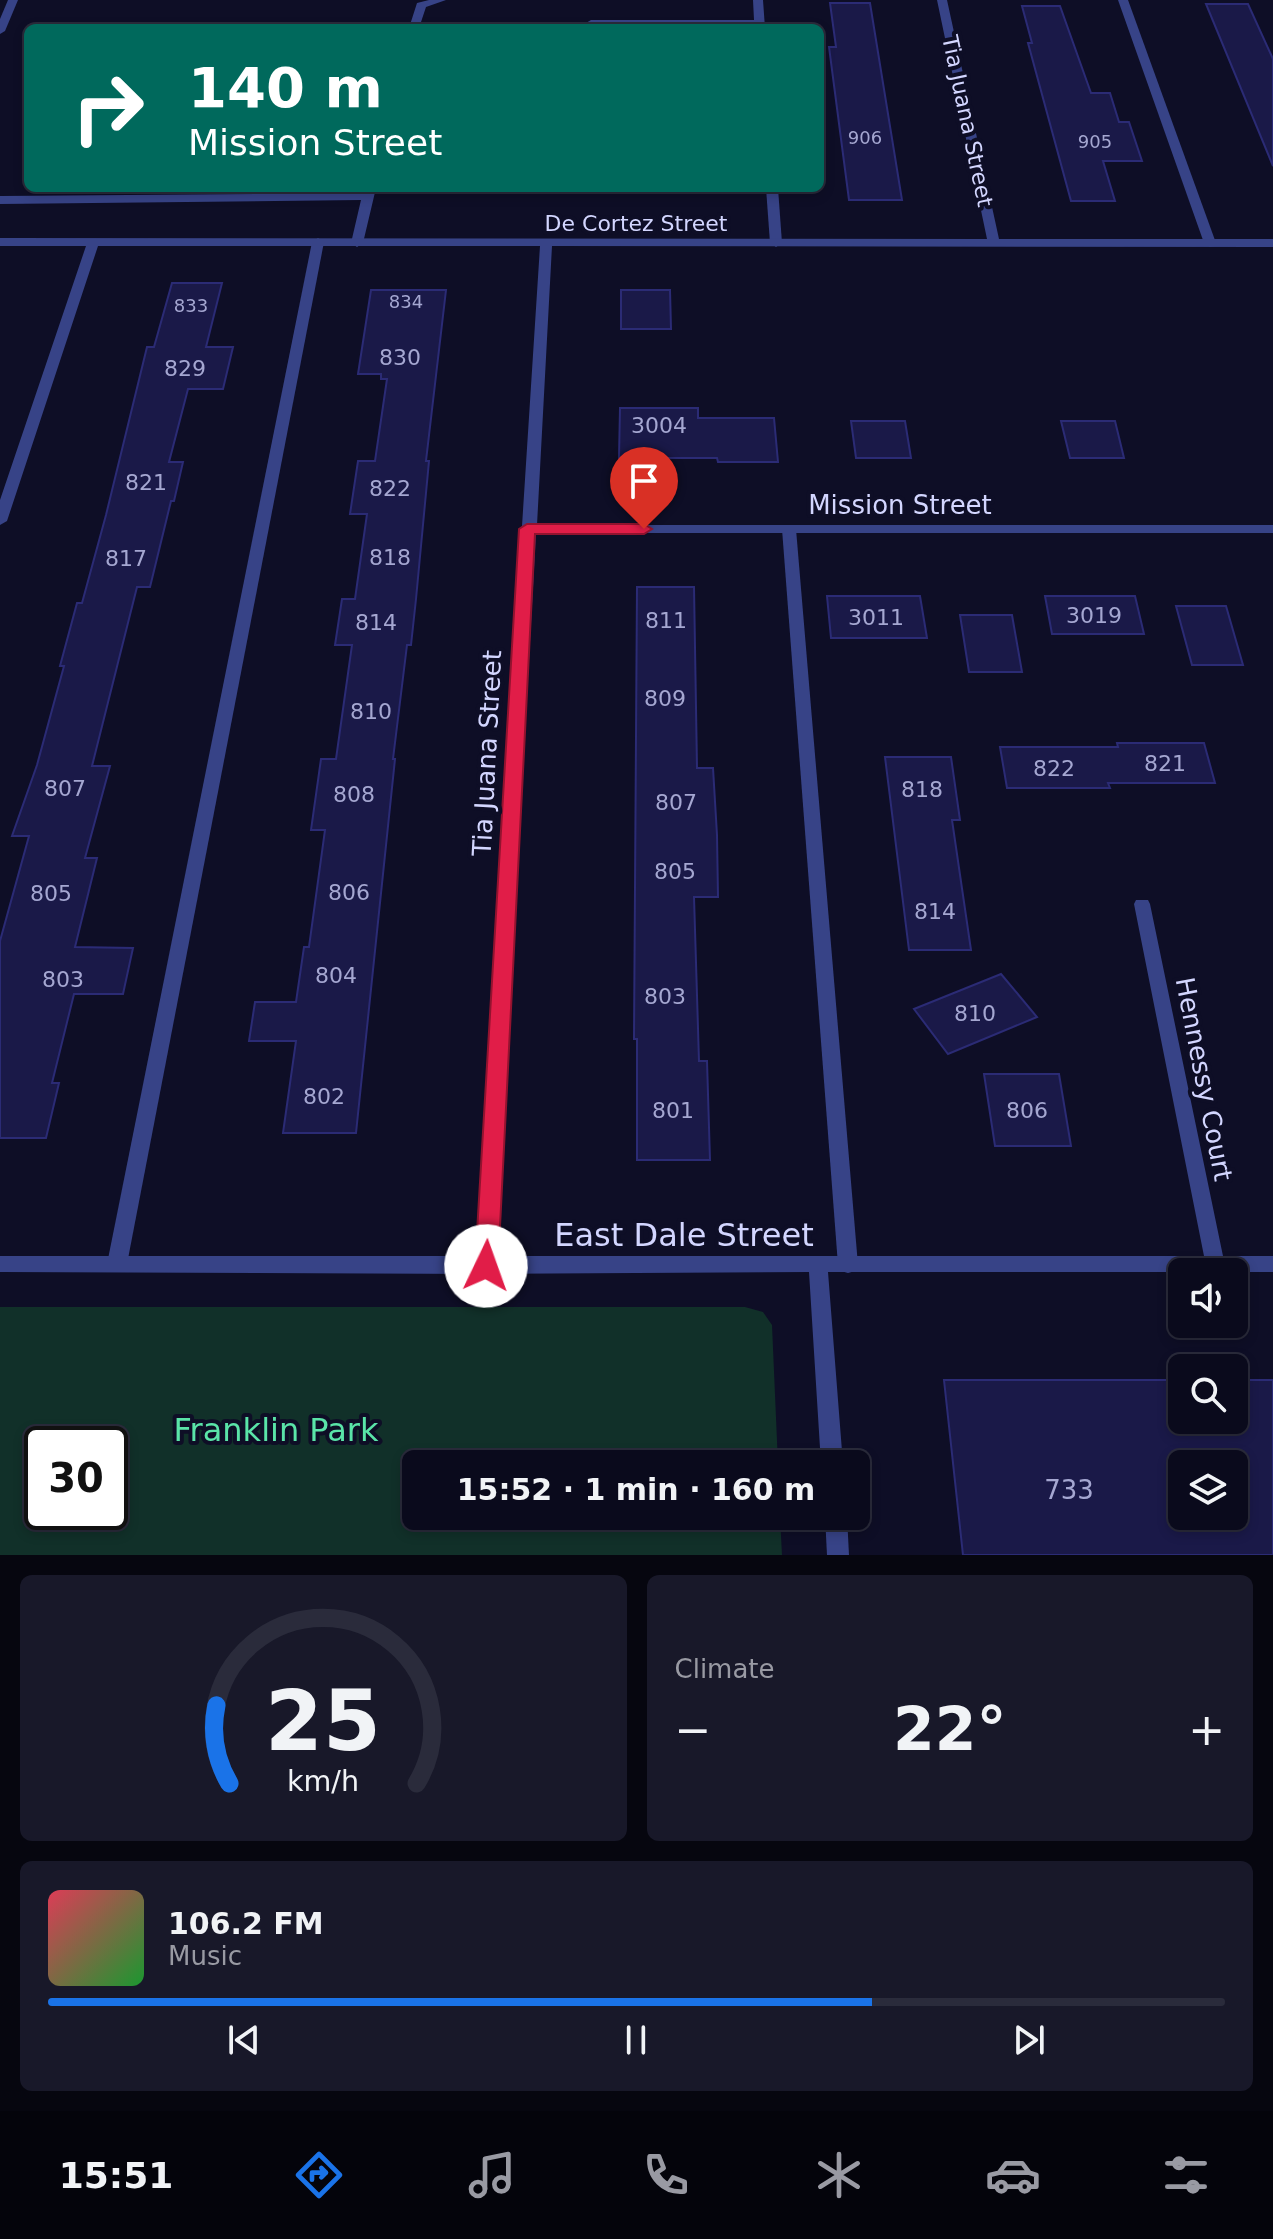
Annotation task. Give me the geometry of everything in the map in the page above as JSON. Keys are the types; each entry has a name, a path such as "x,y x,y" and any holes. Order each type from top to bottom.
{"street":[{"path":"0,31 13,0"},
{"path":"415,24 421,5 441,0"},
{"path":"758,0 760,24"},
{"name":"Tia Juana Street","path":"942,0 994,242"},
{"path":"1123,0 1210,243"},
{"path":"591,23 676,24"},
{"path":"0,200 369,192 357,243"},
{"path":"772,192 776,243"},
{"name":"De Cortez Street","path":"0,242 1273,243"},
{"path":"0,521 93,242"},
{"path":"117,1264 318,242"},
{"name":"Tia Juana Street","path":"486,1266 546,244"},
{"name":"Mission Street","path":"527,529 1273,529"},
{"path":"789,529 848,1265"},
{"name":"Hennessy Court","path":"1142,904 1214,1258"},
{"name":"East Dale Street","path":"0,1264 1168,1264"},
{"name":"East Dale Street","path":"1248,1264 1273,1264"},
{"path":"818,1265 831,1450"},
{"path":"837,1530 838,1555"}],"green space":[{"name":"Franklin Park","path":"0,1307 745,1307 763,1312 772,1325 777,1450 402,1450 402,1530 781,1530 782,1555 0,1555"}],"building":[{"path":"830,3 870,3 902,200 849,200 829,47 836,47"},
{"path":"1206,4 1248,4 1273,59 1273,166"},
{"path":"1022,6 1060,6 1091,93 1110,93 1119,122 1129,122 1142,161 1103,161 1115,201 1071,201 1028,43 1032,43"},
{"path":"172,283 222,283 206,347 233,347 223,389 188,389 169,462 183,462 174,501 171,501 150,587 137,587 92,766 110,766 85,858 97,858 75,947 133,948 123,994 74,994 52,1083 59,1083 46,1138 0,1138 0,941 29,836 12,836 37,765 64,666 60,666 77,603 82,603 147,347 154,347"},
{"path":"371,290 446,290 426,461 429,461 416,599 393,759 356,1133 283,1133 296,1041 249,1041 255,1002 296,1002 304,947 309,947 325,830 311,830 321,759 336,759 352,645 335,645 342,599 355,599 367,514 350,514 358,461 375,461 387,379 381,379 381,374 358,374"},
{"path":"621,290 670,290 671,329 621,329"},
{"path":"620,408 698,408 698,418 774,418 778,462 718,462 717,458 619,458"},
{"path":"851,421 905,421 911,458 856,458"},
{"path":"1061,421 1115,421 1124,458 1070,458"},
{"path":"637,587 694,587 697,768 713,768 717,835 718,897 694,897 699,1061 707,1061 710,1160 637,1160 637,1039 634,1039"},
{"path":"827,596 920,596 927,638 831,638"},
{"path":"1045,596 1135,596 1144,634 1052,634"},
{"path":"1176,606 1226,606 1243,665 1192,665"},
{"path":"960,615 1012,615 1022,672 969,672"},
{"path":"1117,743 1204,743 1215,783 1108,783 1110,788 1007,788 1000,747 1118,747"},
{"path":"885,757 951,757 960,820 952,820 971,950 909,950"},
{"path":"1001,974 1037,1017 948,1054 914,1009"},
{"path":"984,1074 1059,1074 1071,1146 995,1146"},
{"path":"944,1380 1168,1380 1168,1434 1248,1434 1248,1380 1273,1380 1273,1555 963,1555"}],"route":[{"path":"486,1266 527,529 644,529"}]}
